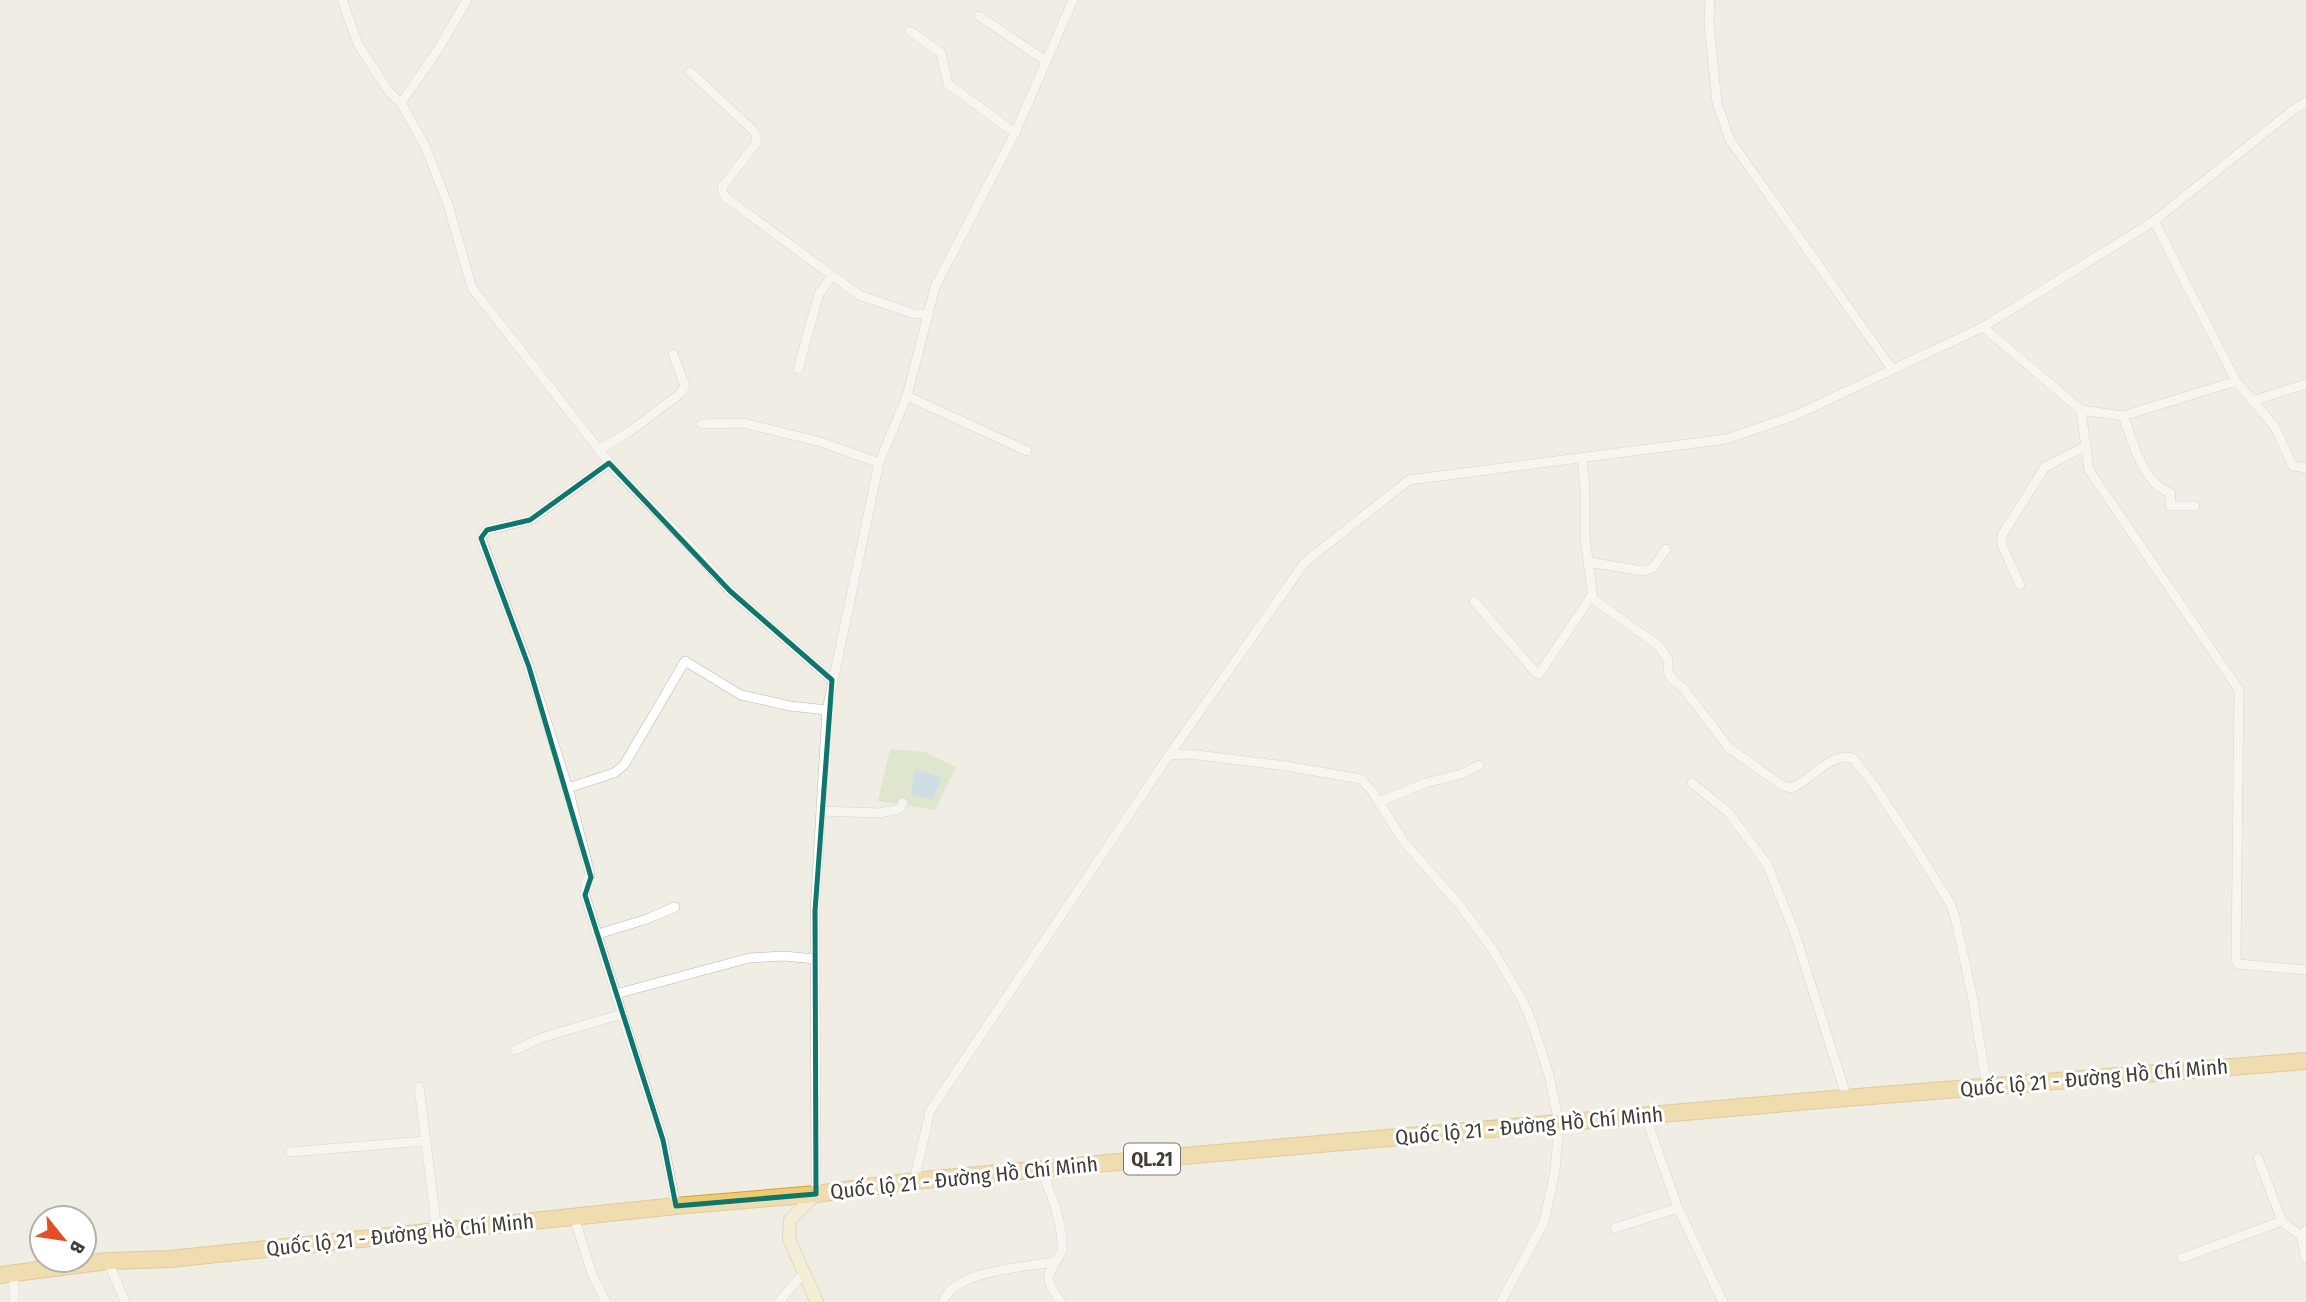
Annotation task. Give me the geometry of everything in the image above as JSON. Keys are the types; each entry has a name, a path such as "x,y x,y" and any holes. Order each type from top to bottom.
{"highway":[{"name":"Quốc lộ 21 - Đường Hồ Chí Minh","path":"7,1274 108,1261 170,1259 1041,1169 1645,1115 2306,1061"}],"street":[{"path":"342,0 358,44 389,92 401,103 426,148 449,205 472,288 609,463 697,553 730,591 832,680"},
{"path":"401,103 437,51 467,0"},
{"path":"817,1302 789,1239 790,1220 816,1194 815,911 827,710 832,680 879,463 907,396 935,287 1015,133 1073,0"},
{"path":"1710,0 1709,23 1717,103 1730,140 1892,369"},
{"path":"979,16 1046,61"},
{"path":"910,31 941,52 948,84 1015,133"},
{"path":"690,72 753,130 757,137 756,143 723,186 723,195 859,295 915,314 927,314"},
{"path":"914,1181 930,1111 1169,755 1305,562 1409,480 1726,439 1796,415 1983,327 2154,221 2306,102"},
{"path":"2154,221 2236,382 2274,427 2293,466 2306,468"},
{"path":"798,369 819,294 832,276"},
{"path":"1983,327 2081,411 2123,416 2236,382"},
{"path":"598,450 629,432 681,393 685,386 673,354"},
{"path":"2252,401 2306,384"},
{"path":"907,396 1027,451"},
{"path":"2081,411 2089,470 2239,690 2238,964 2306,970"},
{"path":"2123,416 2143,468 2165,491 2171,493 2171,506 2195,506"},
{"path":"702,424 743,423 821,442 879,463"},
{"path":"2020,586 2002,545 2002,535 2045,467 2086,446"},
{"path":"1582,458 1591,595 1604,608 1659,646 1668,660 1671,678 1697,705 1729,748 1783,786 1795,787 1823,767 1849,756 1857,761 1915,847 1950,903 1955,917 1972,995 1987,1087"},
{"path":"609,463 530,520 487,530 481,538 530,667 568,788 590,874 585,885 585,895 663,1140 676,1206"},
{"path":"1587,562 1643,571 1653,568 1666,549"},
{"path":"1474,601 1539,674 1591,595"},
{"path":"568,788 614,773 624,765 685,661 741,695 790,706 827,710"},
{"path":"1169,755 1189,754 1286,766 1361,779 1404,842 1458,903 1493,950 1523,1001 1534,1028 1549,1075 1559,1123 1555,1171 1544,1222 1502,1302"},
{"path":"1379,802 1425,783 1462,774 1479,765"},
{"path":"1692,783 1728,812 1767,864 1794,931 1847,1098"},
{"path":"821,811 879,813 899,809 903,803"},
{"path":"598,934 675,907"},
{"path":"616,994 749,958 784,956 815,959"},
{"path":"516,1050 541,1038 622,1014"},
{"path":"419,1087 437,1231"},
{"path":"1645,1115 1678,1208 1723,1302"},
{"path":"290,1152 425,1141"},
{"path":"2259,1158 2281,1221 2304,1233 2306,1258"},
{"path":"1041,1169 1062,1227 1062,1251 1052,1262 1048,1284 1061,1302"},
{"path":"1615,1228 1678,1208"},
{"path":"574,1217 592,1274 606,1302"},
{"path":"2182,1258 2281,1221"},
{"path":"108,1261 125,1302"},
{"path":"943,1302 954,1285 970,1277 1052,1262"},
{"path":"779,1302 804,1272"},
{"path":"7,1274 14,1302"}],"highlighted area":[{"path":"609,463 730,591 832,680 815,911 816,1194 676,1206 663,1140 585,895 591,877 529,667 481,538 487,530 530,520"}],"green space":[{"path":"890,749 925,752 956,767 935,810 878,801"}],"water":[{"path":"915,768 942,778 933,799 911,795"}]}
